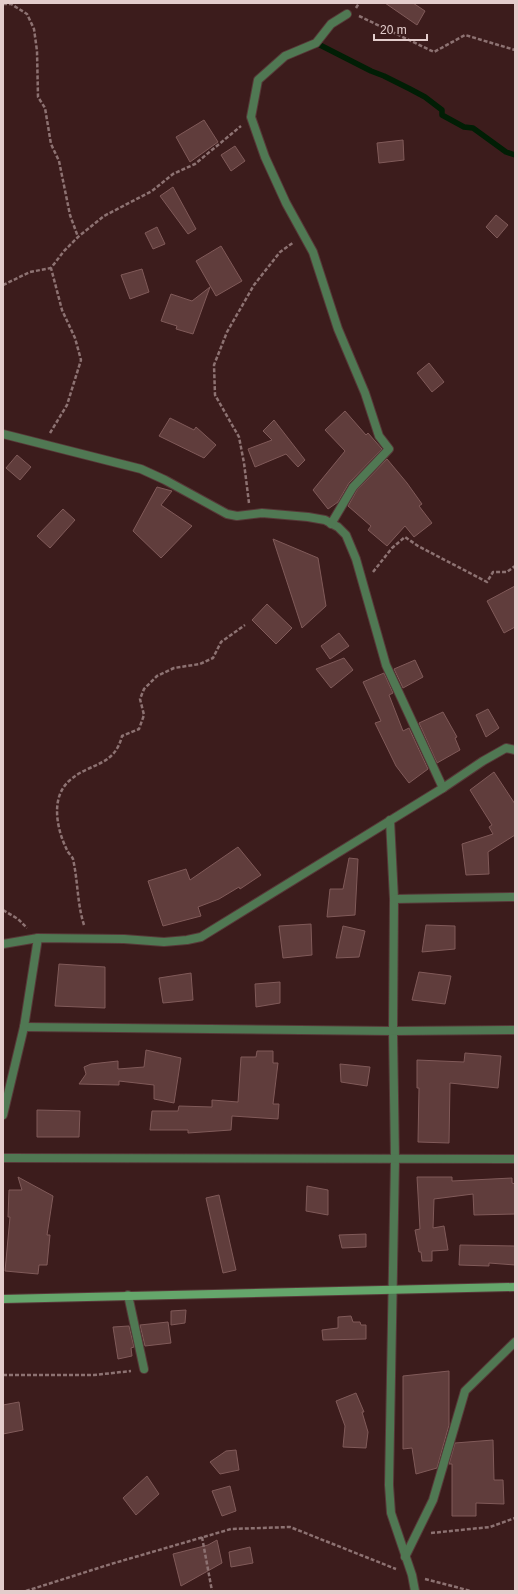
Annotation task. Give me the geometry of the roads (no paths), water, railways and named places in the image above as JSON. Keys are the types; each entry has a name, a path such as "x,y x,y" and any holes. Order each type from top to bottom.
{"street":[{"path":"331,524 353,487 389,449 379,436 365,393 336,322 313,252 286,203 265,157 251,117 258,80 285,56 316,43 331,24 347,14"},
{"path":"3,434 140,469 165,480 227,514 237,516 262,514 308,516 338,526 346,535 356,559 386,665 443,788"},
{"path":"3,944 38,938 88,938 164,942 201,937 443,788 484,761 506,748 515,750"},
{"path":"390,820 394,899 393,1031 395,1160 391,1290 389,1485 391,1513 412,1575 415,1591"},
{"path":"394,899 515,897"},
{"path":"3,1115 24,1027 38,938"},
{"path":"24,1027 393,1031 515,1030"},
{"path":"3,1158 395,1160 515,1159"},
{"path":"3,1299 515,1287"},
{"path":"128,1295 144,1369"},
{"path":"405,1557 433,1500 466,1391 515,1342"}],"waterway":[{"path":"316,43 425,97 442,110 442,115 464,127 473,128 506,152 515,155"}]}
